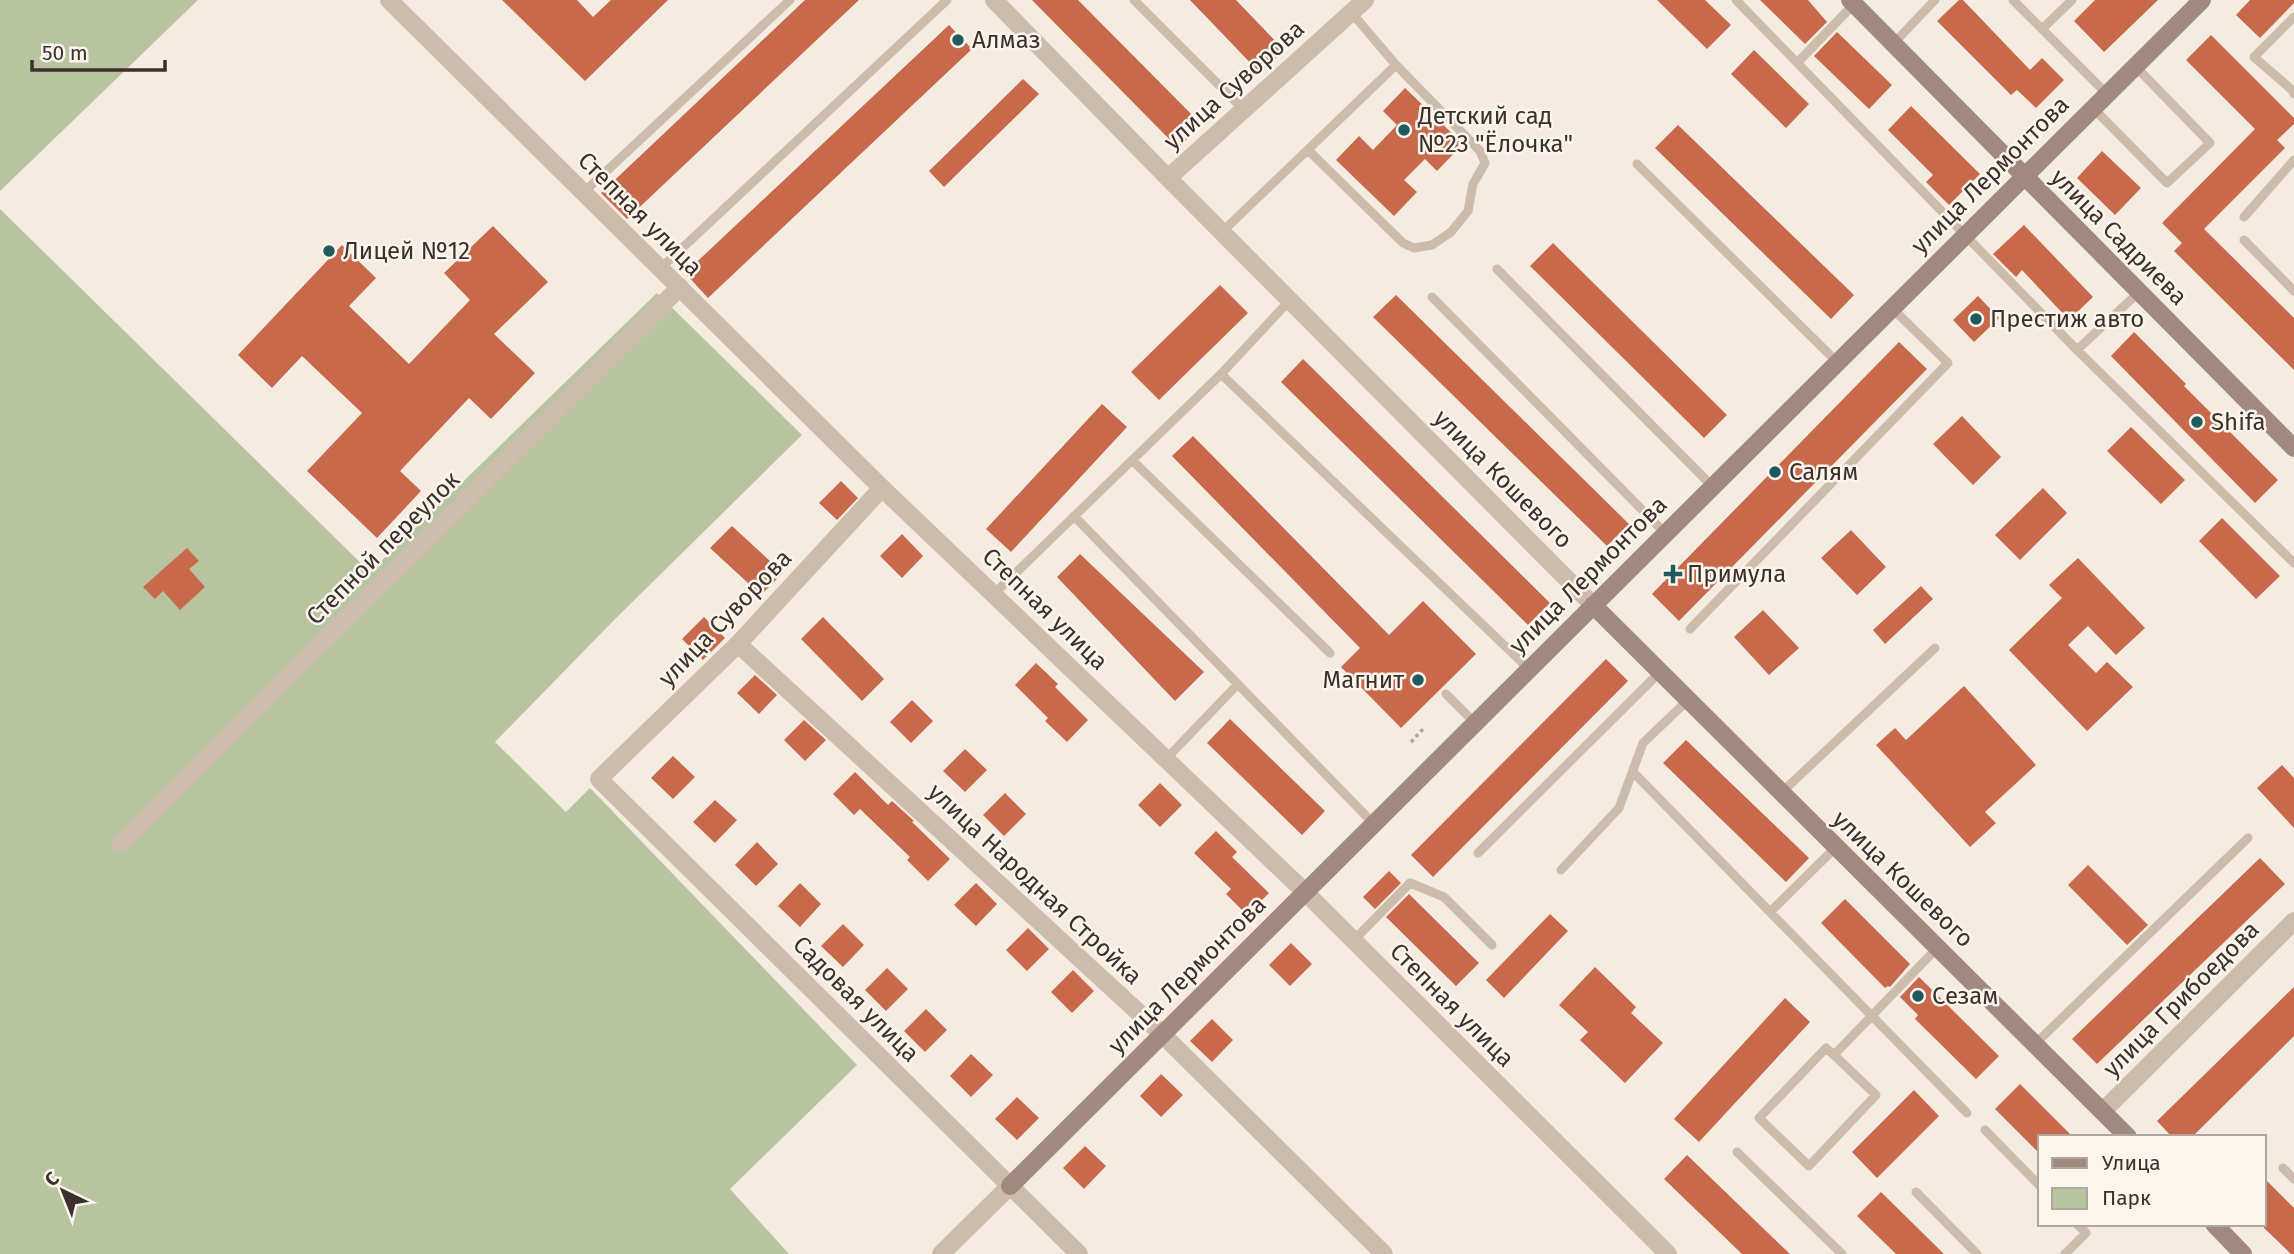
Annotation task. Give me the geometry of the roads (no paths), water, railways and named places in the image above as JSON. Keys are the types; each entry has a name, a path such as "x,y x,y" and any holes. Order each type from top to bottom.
{"street":[{"name":"Степная улица","path":"389,0 883,488 1305,892 1668,1254"},
{"name":"улица Кошевого","path":"994,0 1835,848 2126,1135"},
{"name":"улица Суворова","path":"1168,178 1365,0"},
{"name":"улица Лермонтова","path":"1010,1186 2202,0"},
{"name":"улица Садриева","path":"1852,2 2294,448"},
{"name":"Степной переулок","path":"121,843 680,287"},
{"name":"улица Суворова","path":"599,779 738,644 883,488"},
{"name":"улица Народная Стройка","path":"738,644 1162,1034 1384,1254"},
{"name":"Садовая улица","path":"599,779 1079,1254"},
{"name":"улица Грибоедова","path":"2104,1111 2294,921"},
{"path":"941,1254 1010,1186"},
{"path":"2216,1226 2243,1254"}],"lane":[{"path":"584,192 790,0"},
{"path":"661,268 947,0"},
{"path":"1134,0 1244,109"},
{"path":"1736,0 2077,350 2294,563"},
{"path":"1893,44 1936,0"},
{"path":"2013,0 2107,94"},
{"path":"2042,29 2072,0"},
{"path":"1798,62 1852,2"},
{"path":"1308,150 1403,243 1414,248 1432,244 1451,232 1468,211 1473,184 1485,163 1480,151 1396,65 1352,12"},
{"path":"2294,17 2254,57 2292,89 2294,94"},
{"path":"1223,232 1396,65"},
{"path":"2093,108 2167,183 2210,143 2135,66"},
{"path":"2244,217 2294,160"},
{"path":"1637,164 1837,362"},
{"path":"2244,240 2294,291"},
{"path":"1497,269 1712,486"},
{"path":"2077,350 2139,292"},
{"path":"1432,297 1665,533"},
{"path":"994,594 1220,374 1290,300"},
{"path":"1690,629 1948,363 1892,308"},
{"path":"1220,374 1529,669"},
{"path":"1132,460 1330,653"},
{"path":"1074,516 1374,824"},
{"path":"1781,793 1935,648"},
{"path":"1478,853 1660,672"},
{"path":"1166,758 1238,684"},
{"path":"1446,694 1475,723"},
{"path":"1561,870 1619,808 1643,743 1688,700"},
{"path":"1633,772 1967,1113"},
{"path":"2035,1044 2248,838"},
{"path":"1770,912 1835,848"},
{"path":"1353,940 1410,883 1444,897 1492,945"},
{"path":"1834,1055 1938,947"},
{"path":"1826,1048 1834,1055 1876,1095 1809,1166 1759,1118 1826,1048"},
{"path":"1985,1130 2038,1184"},
{"path":"1737,1152 1842,1254"},
{"path":"2283,1168 2294,1179"},
{"path":"1916,1192 1977,1254"},
{"path":"2065,1254 2086,1233 2079,1226"}],"place":[{"name":"Алмаз","path":"958,40"},
{"name":"Детский сад №23 \"Ёлочка\"","path":"1404,130"},
{"name":"Лицей №12","path":"329,251"},
{"name":"Престиж авто","path":"1976,319"},
{"name":"Shifa","path":"2197,422"},
{"name":"Салям","path":"1775,472"},
{"name":"Примула","path":"1673,574"},
{"name":"Магнит","path":"1418,680"},
{"name":"Сезам","path":"1918,996"}]}
